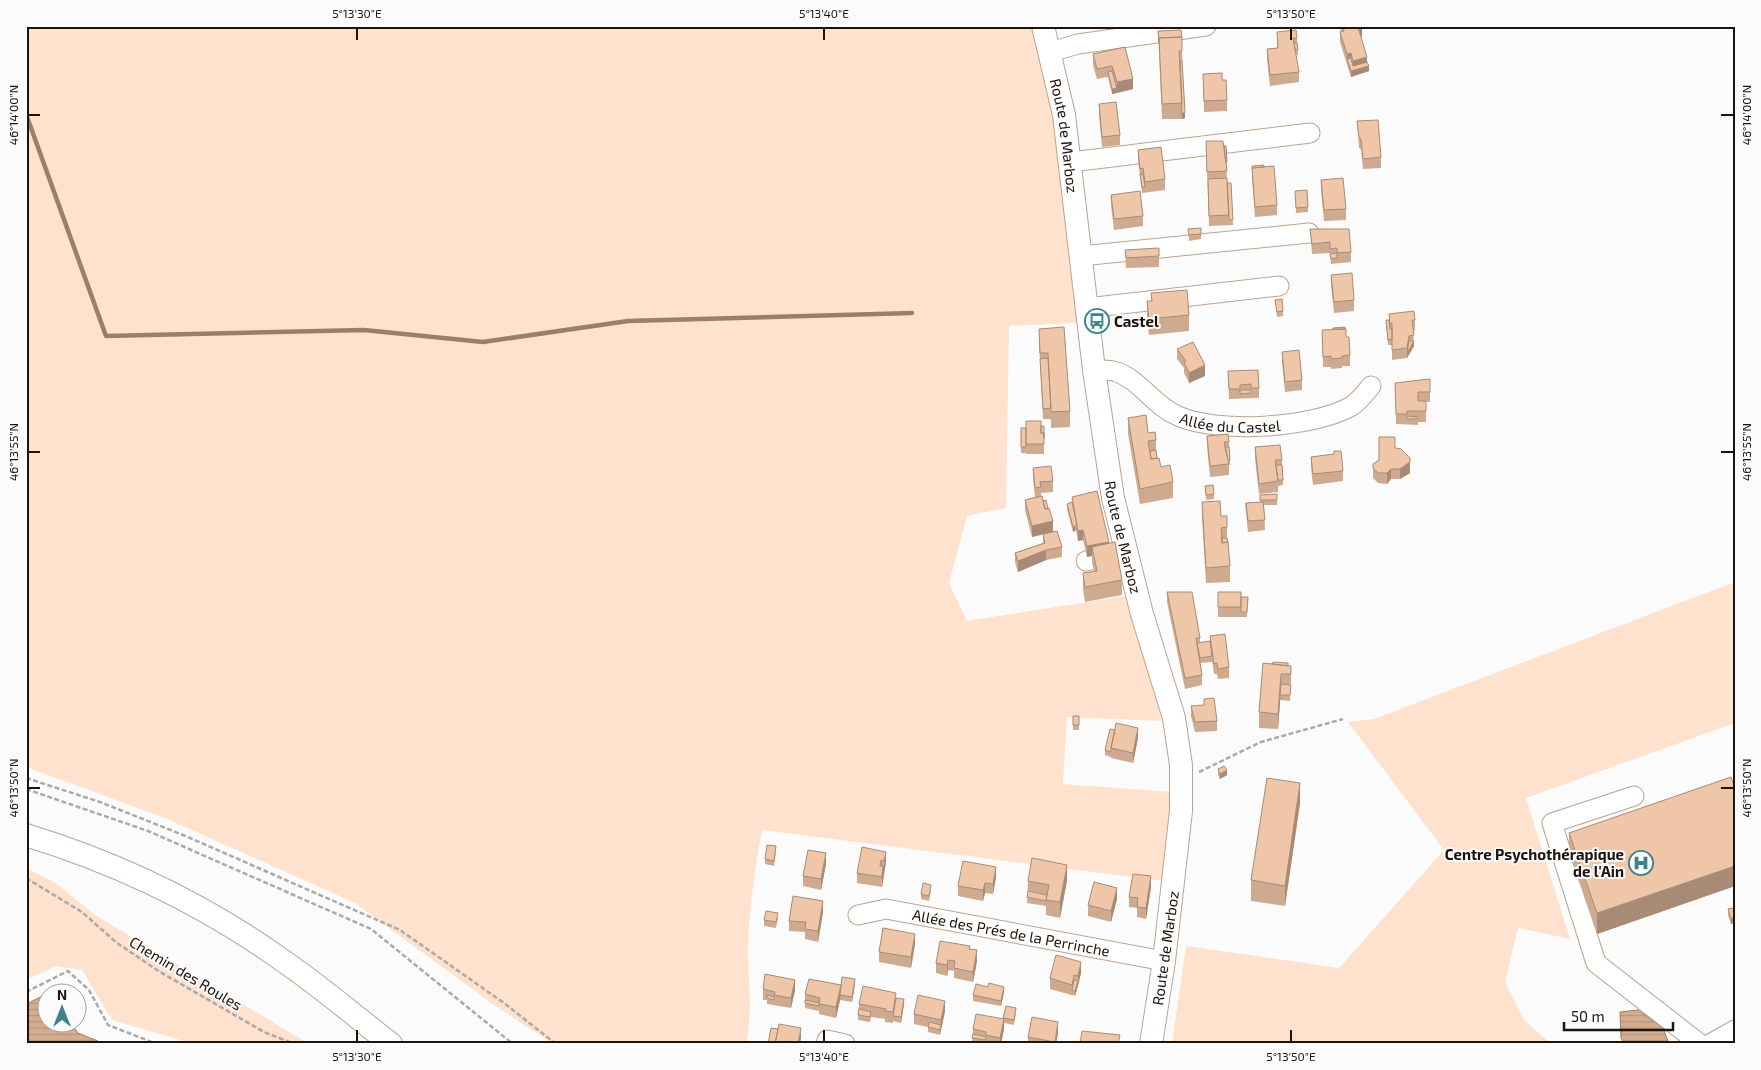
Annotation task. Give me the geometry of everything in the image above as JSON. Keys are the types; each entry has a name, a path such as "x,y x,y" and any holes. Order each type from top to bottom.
{"main road":[{"name":"Route de Marboz","path":"1043,26 1062,106 1094,370 1113,498 1125,552 1174,718 1182,781 1181,812 1164,961 1151,1044"},
{"path":"26,835 98,860 146,880 237,930 282,960 391,1044"}],"street":[{"path":"1050,52 1078,44 1206,26"},
{"path":"1070,162 1310,133"},
{"path":"1081,256 1309,233"},
{"path":"1087,308 1280,286"},
{"name":"Allée du Castel","path":"1094,370 1115,371 1133,380 1150,399 1178,416 1211,424 1244,428 1327,417 1352,406 1371,386"},
{"path":"1086,561 1125,552"},
{"path":"1634,796 1552,823 1596,963 1700,1044"},
{"name":"Allée des Prés de la Perrinche","path":"858,915 886,909 1164,961"},
{"path":"1710,1044 1735,1030"},
{"path":"826,1044 827,1040 845,1044"}],"path":[{"path":"1182,781 1261,742 1343,719"},
{"path":"26,778 100,802 183,835 400,930 504,1003 556,1044"},
{"path":"26,789 148,831 371,929 513,1044"},
{"name":"Chemin des Roules","path":"26,878 82,912 116,943 160,972 264,1032 292,1043"},
{"path":"26,992 68,971 89,990 108,1025 158,1044"}],"shaded area":[{"path":"26,26 1033,26 1048,92 1062,169 1078,323 1009,326 1006,508 967,516 949,583 967,621 1126,596 1162,721 1067,717 1063,784 1173,792 1163,881 762,830 750,918 748,948 750,1008 746,1044 553,1044 494,1005 355,903 165,818 26,767"},
{"path":"1735,582 1735,723 1526,798 1570,939 1518,928 1505,982 1524,1020 1551,1044 1172,1044 1186,946 1339,968 1444,850 1348,722 1374,719"},
{"path":"26,868 57,884 95,915 309,1044 194,1044 112,1020 82,970 56,966 26,980"},
{"path":"38,998 38,1032 77,1032 105,1044 26,1044 26,1004"},
{"path":"1638,1010 1663,1028 1668,1041 1663,1044 1624,1044 1621,1038 1620,1012"}],"building":[{"path":"1343,26 1359,26 1367,57 1353,61 1351,53 1347,54 1340,32 1344,31"},
{"path":"1181,30 1182,37 1159,38 1159,43 1158,31"},
{"path":"1296,30 1297,38 1293,38 1299,72 1270,75 1267,49 1278,48 1277,32"},
{"path":"1182,37 1182,51 1179,51 1182,103 1162,104 1159,38"},
{"path":"1294,43 1297,43 1298,50 1295,50"},
{"path":"1125,47 1133,79 1117,82 1112,66 1097,69 1093,54"},
{"path":"1351,58 1353,66 1367,62 1369,66 1351,71 1347,59"},
{"path":"1180,61 1182,61 1185,112 1182,114"},
{"path":"1112,71 1117,88 1112,89 1108,72"},
{"path":"1222,73 1222,80 1226,80 1227,100 1204,101 1203,74"},
{"path":"1116,102 1120,135 1102,137 1099,104"},
{"path":"1378,120 1381,157 1363,159 1357,121"},
{"path":"1206,141 1223,141 1227,171 1207,172"},
{"path":"1224,146 1226,146 1227,162 1226,162"},
{"path":"1161,147 1165,179 1145,182 1143,168 1140,169 1138,150"},
{"path":"1264,165 1264,167 1252,168 1252,166"},
{"path":"1274,166 1277,205 1255,207 1252,168"},
{"path":"1140,174 1143,174 1145,187 1142,187"},
{"path":"1227,178 1229,215 1209,216 1208,179"},
{"path":"1343,178 1346,209 1324,210 1321,180"},
{"path":"1227,183 1231,183 1233,220 1229,220"},
{"path":"1307,190 1308,207 1296,208 1295,191"},
{"path":"1140,191 1143,216 1114,219 1111,195"},
{"path":"1201,228 1201,234 1189,235 1188,229"},
{"path":"1310,229 1349,229 1351,252 1337,253 1337,248 1330,249 1330,242 1312,244"},
{"path":"1159,248 1159,256 1126,258 1125,250"},
{"path":"1337,253 1337,258 1331,259 1330,254"},
{"path":"1352,273 1354,300 1334,302 1331,275"},
{"path":"1187,290 1189,315 1149,319 1147,301 1152,301 1151,293"},
{"path":"1282,299 1283,311 1277,312 1275,300"},
{"path":"1414,311 1415,320 1412,320 1414,335 1409,336 1407,348 1392,350 1392,323 1390,324 1389,314"},
{"path":"1386,320 1389,320 1390,329 1392,329 1392,339 1388,340"},
{"path":"1064,327 1070,411 1051,412 1048,353 1040,353 1039,329"},
{"path":"1345,327 1345,329 1333,329 1333,328"},
{"path":"1346,329 1346,337 1349,337 1350,355 1331,359 1331,356 1323,357 1322,330"},
{"path":"1409,341 1414,341 1407,353"},
{"path":"1193,342 1205,365 1189,373 1184,362 1186,361 1177,349"},
{"path":"1299,350 1302,380 1285,382 1282,352"},
{"path":"1048,358 1051,408 1043,409 1040,359"},
{"path":"1258,370 1259,388 1251,388 1251,384 1240,385 1240,389 1229,389 1228,371"},
{"path":"1430,379 1430,392 1418,392 1418,401 1426,401 1426,411 1407,411 1407,414 1396,414 1395,383"},
{"path":"1240,390 1251,390 1251,393 1240,394"},
{"path":"1146,415 1148,433 1155,432 1156,440 1148,441 1151,459 1159,458 1161,467 1170,465 1173,482 1140,489 1128,418"},
{"path":"1407,416 1418,417 1418,419 1407,419"},
{"path":"1026,421 1041,421 1041,433 1044,433 1044,444 1026,444"},
{"path":"1041,426 1044,426 1044,433 1041,433"},
{"path":"1021,428 1026,428 1026,447 1021,447"},
{"path":"1228,434 1229,442 1224,442 1229,464 1210,466 1207,436"},
{"path":"1379,437 1395,437 1395,448 1401,449 1410,458 1410,462 1400,469 1391,469 1387,473 1378,473 1373,468 1373,464 1379,460"},
{"path":"1280,445 1282,460 1275,460 1278,481 1259,484 1255,447"},
{"path":"1225,447 1229,447 1230,460 1228,460"},
{"path":"1156,450 1157,458 1151,459 1150,451"},
{"path":"1334,451 1341,451 1343,471 1313,474 1311,457 1334,454"},
{"path":"1276,465 1282,465 1283,480 1278,480"},
{"path":"1051,466 1053,481 1040,482 1041,487 1035,488 1033,468"},
{"path":"1213,485 1214,494 1206,495 1205,486"},
{"path":"1097,491 1109,542 1087,546 1083,530 1078,531 1072,497"},
{"path":"1277,494 1277,500 1260,500 1260,495"},
{"path":"1042,496 1045,509 1049,508 1053,521 1032,526 1025,500"},
{"path":"1046,500 1048,509 1045,509 1043,501"},
{"path":"1220,501 1221,516 1227,516 1227,527 1221,528 1222,543 1228,542 1230,566 1206,568 1202,502"},
{"path":"1072,502 1077,525 1073,527 1067,504"},
{"path":"1263,502 1265,520 1248,521 1246,503"},
{"path":"1057,531 1062,547 1046,550 1018,561 1015,553 1045,543 1043,534"},
{"path":"1222,538 1227,538 1228,542 1222,543"},
{"path":"1115,542 1122,580 1085,587 1083,573 1097,571 1092,547"},
{"path":"1167,592 1192,592 1200,638 1196,638 1202,675 1185,678"},
{"path":"1218,592 1241,592 1241,607 1218,607"},
{"path":"1241,597 1248,597 1247,612 1241,612"},
{"path":"1225,634 1229,667 1218,669 1217,663 1214,664 1210,636"},
{"path":"1210,641 1212,656 1200,658 1197,643"},
{"path":"1273,662 1288,663 1288,666 1272,664"},
{"path":"1263,663 1291,666 1291,674 1281,674 1278,714 1259,712"},
{"path":"1281,684 1291,685 1290,695 1280,695"},
{"path":"1214,698 1217,721 1195,722 1191,706 1204,705 1204,699"},
{"path":"1073,716 1079,716 1079,725 1073,725"},
{"path":"1116,723 1138,728 1133,753 1111,748"},
{"path":"1110,729 1115,730 1111,752 1105,750"},
{"path":"1224,766 1227,770 1220,774 1218,769"},
{"path":"1731,777 1735,788 1735,866 1597,913 1569,833"},
{"path":"1267,778 1300,783 1285,886 1251,880"},
{"path":"767,845 776,846 774,861 765,859"},
{"path":"862,847 886,852 884,861 881,860 880,866 883,866 882,877 857,873"},
{"path":"808,850 826,853 821,879 803,876"},
{"path":"1032,858 1067,865 1060,902 1046,900 1049,885 1028,881"},
{"path":"963,861 996,867 993,884 985,883 983,890 958,886"},
{"path":"1133,874 1151,876 1146,908 1137,907 1138,898 1129,897"},
{"path":"1094,882 1117,888 1111,911 1088,905"},
{"path":"923,883 931,885 929,896 921,894"},
{"path":"1028,891 1047,895 1046,901 1027,897"},
{"path":"793,896 823,901 818,931 805,929 806,922 789,921"},
{"path":"1733,908 1735,917 1731,919 1728,909"},
{"path":"766,911 778,913 776,922 764,920"},
{"path":"883,928 915,934 911,957 879,952"},
{"path":"940,941 970,946 969,949 977,950 973,972 954,968 955,961 948,960 947,965 936,963"},
{"path":"1056,955 1081,962 1078,976 1074,975 1072,985 1050,978"},
{"path":"765,974 795,980 791,998 774,995 775,992 763,989"},
{"path":"842,977 855,979 852,997 840,995"},
{"path":"809,979 841,985 836,1007 819,1004 820,998 805,994"},
{"path":"1074,980 1078,981 1075,991 1072,990"},
{"path":"989,983 1004,987 1001,1001 973,995 976,984 988,987"},
{"path":"863,986 896,993 893,1012 859,1004"},
{"path":"767,995 774,997 774,1000 767,998"},
{"path":"918,995 945,1001 941,1020 914,1014"},
{"path":"896,998 904,999 901,1017 893,1016"},
{"path":"805,1000 819,1003 819,1006 805,1003"},
{"path":"1006,1006 1016,1008 1014,1020 1003,1018"},
{"path":"859,1009 871,1012 870,1017 858,1015"},
{"path":"976,1014 1004,1019 1000,1038 986,1035 986,1032 973,1029"},
{"path":"1032,1017 1058,1022 1055,1042 1028,1037"},
{"path":"929,1022 941,1025 940,1030 928,1027"},
{"path":"779,1024 801,1028 798,1044 775,1044"},
{"path":"771,1028 778,1029 775,1044 768,1044"},
{"path":"1082,1031 1120,1035 1118,1044 1080,1044"},
{"path":"973,1034 986,1037 986,1040 972,1038"}],"waterway":[{"path":"26,114 106,336 364,330 483,342 628,321 912,313"}],"place":[{"name":"Castel","path":"1097,321"},
{"name":"Centre Psychothérapique de l'Ain","path":"1641,863"}]}
